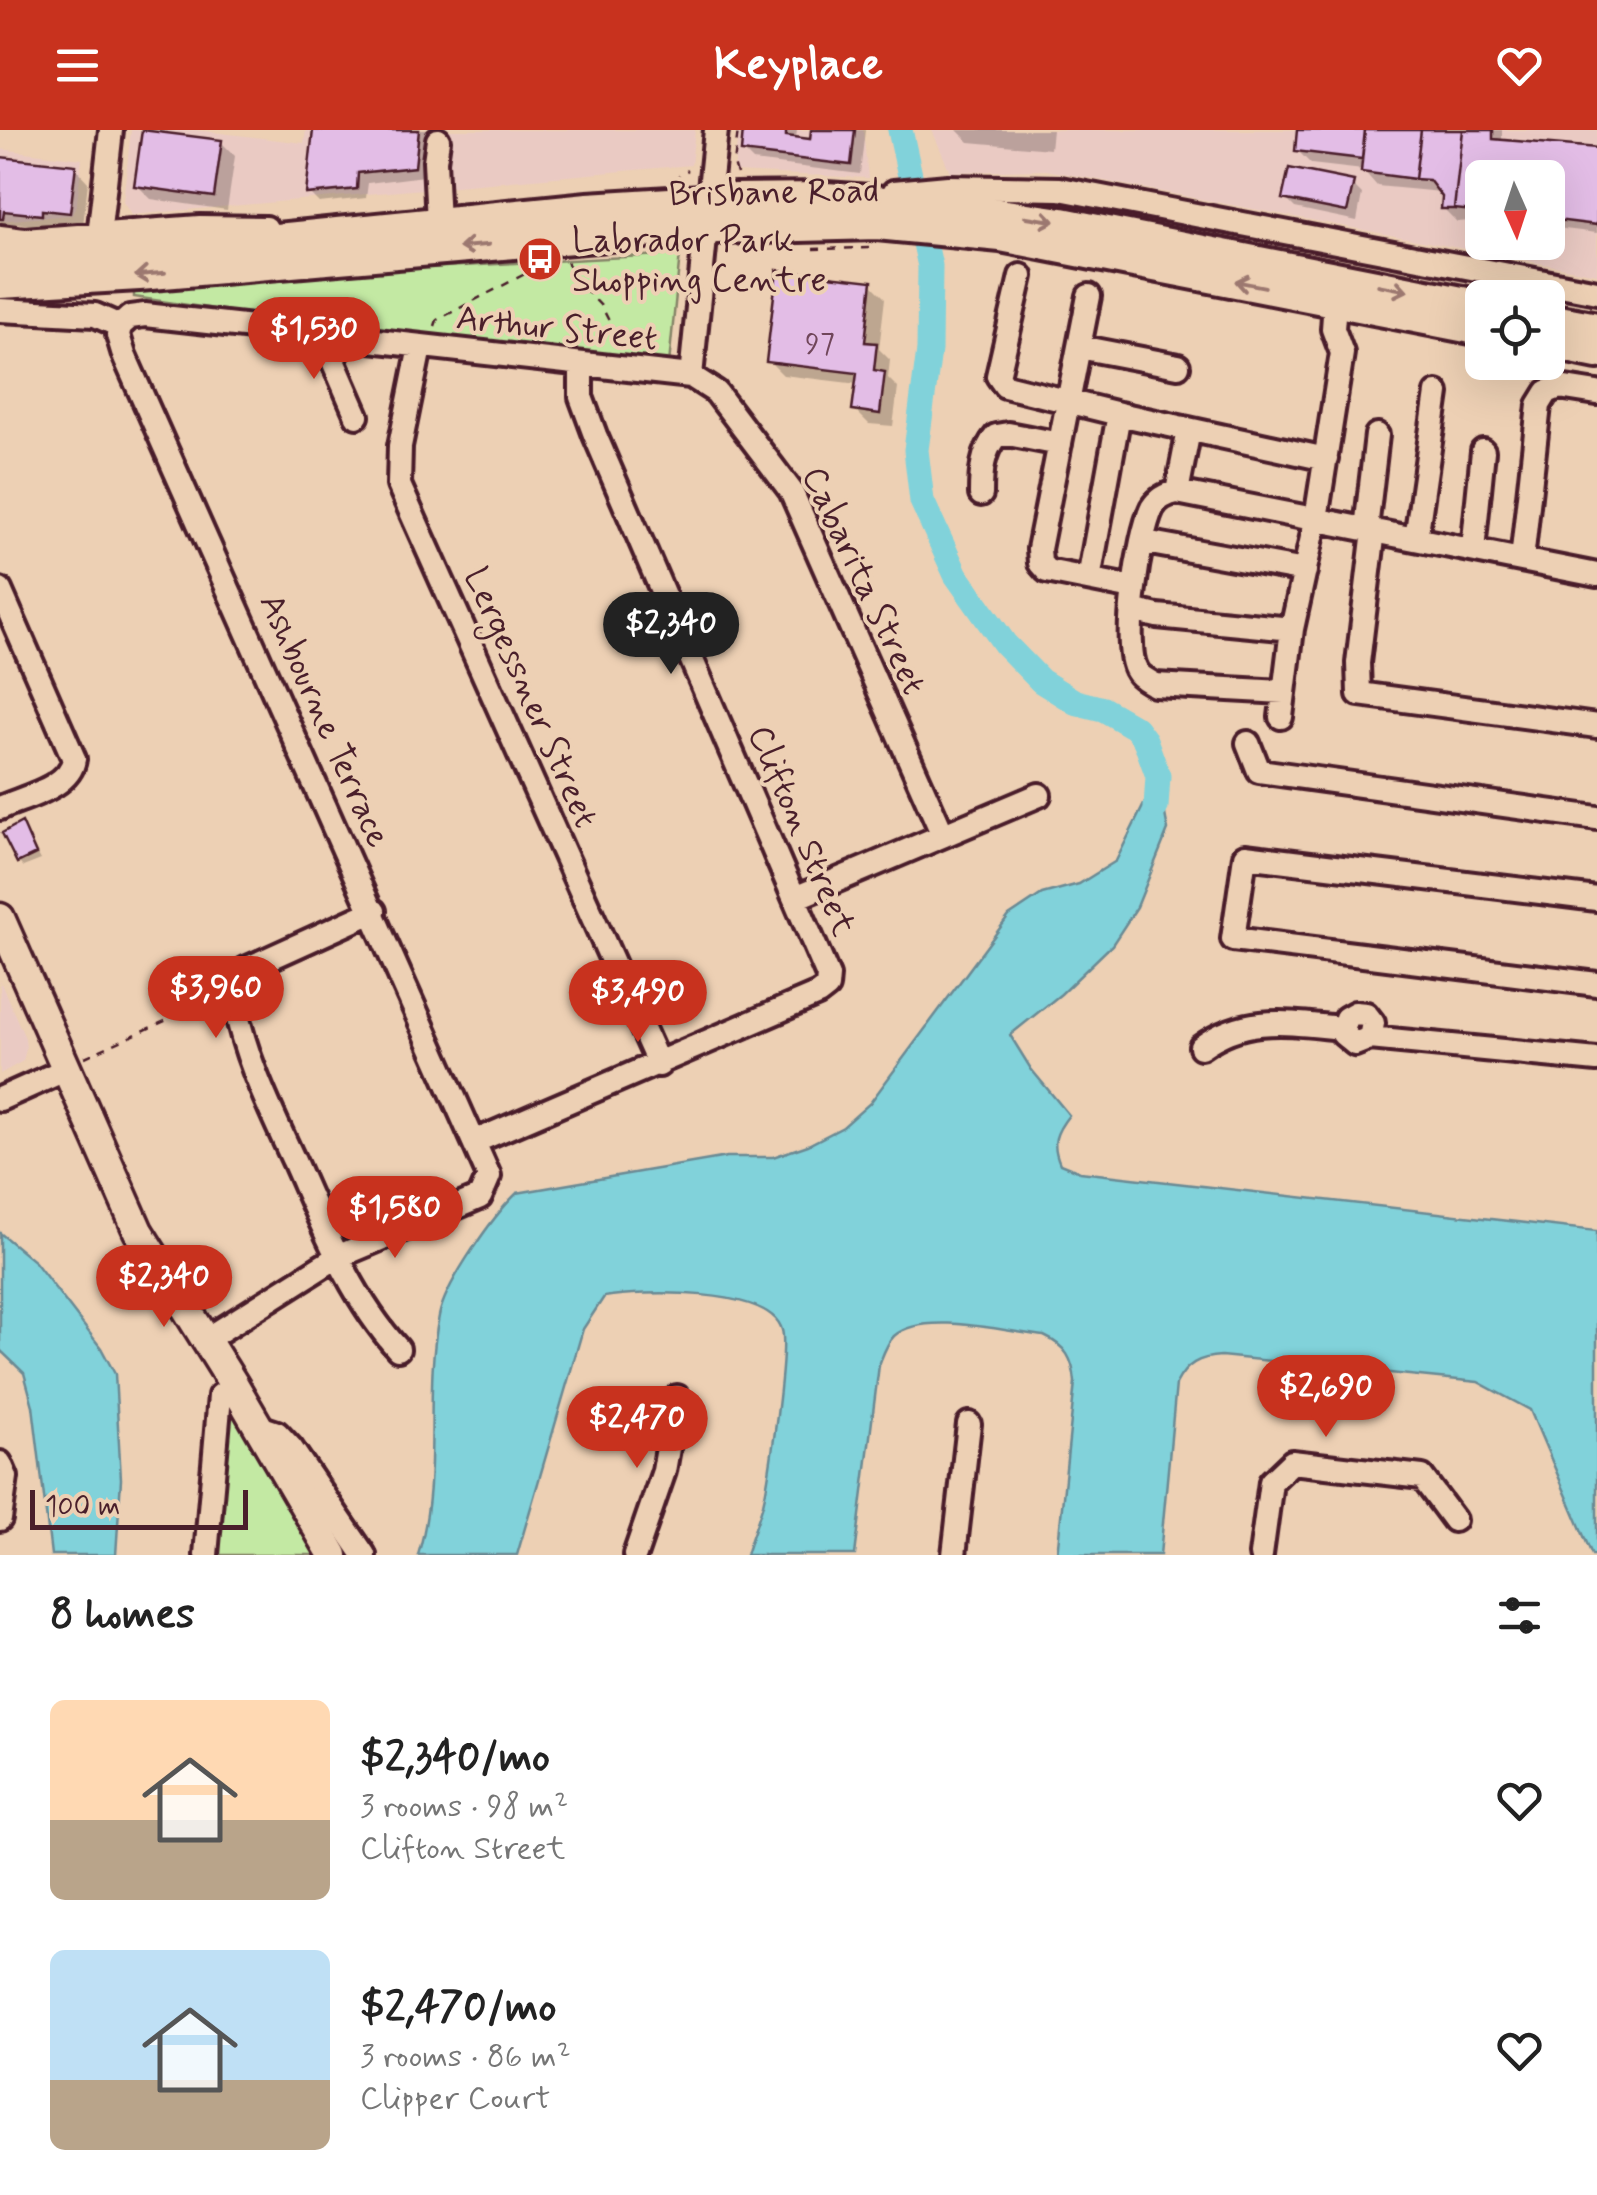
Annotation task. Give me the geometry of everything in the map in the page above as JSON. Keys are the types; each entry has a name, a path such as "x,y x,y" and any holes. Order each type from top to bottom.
{"highway":[{"name":"Brisbane Road","path":"0,283 139,275 826,198 883,206"},
{"name":"Brisbane Road","path":"0,260 155,251 438,223 946,207 1336,288 1465,325"},
{"name":"Brisbane Road","path":"1336,288 1465,304"},
{"path":"1565,322 1597,328"},
{"path":"1565,346 1597,353"}],"main road":[{"path":"0,918 138,1231 333,1555"}],"street":[{"path":"99,236 111,130"},
{"path":"692,376 716,130"},
{"path":"438,140 438,223"},
{"path":"438,179 445,168 458,160"},
{"name":"Brisbane Road","path":"883,206 946,207 1016,187 1060,189 1597,292"},
{"name":"Brisbane Road","path":"0,237 24,240 200,227 288,227 340,232"},
{"path":"1282,717 1292,629 1316,519 1342,352 1333,329 1344,245"},
{"path":"1021,276 998,376 1005,386 1326,459"},
{"path":"1089,296 1039,548 1040,563 1048,571 1088,579 1133,599 1157,616 1292,629"},
{"path":"0,310 95,315 120,326"},
{"name":"Arthur Street","path":"120,326 130,317 145,315 692,376"},
{"name":"Ashbourne Terrace","path":"120,326 118,335 124,355 489,1176 480,1197 337,1257 204,1341"},
{"path":"337,339 334,364 356,416"},
{"name":"Lergessner Street","path":"420,347 400,446 399,485 658,1065"},
{"path":"1079,347 1178,366"},
{"name":"Clifton Street","path":"581,366 581,397 595,435 828,976 827,988 818,994 658,1065"},
{"name":"Cabarita Street","path":"692,376 716,392 791,490 943,835"},
{"path":"1522,560 1540,405 1546,392 1559,387 1597,393"},
{"path":"1416,539 1436,394"},
{"path":"1088,579 1119,414"},
{"path":"1177,492 1189,430"},
{"path":"982,494 981,475 988,445 996,436 1008,434 1060,444"},
{"path":"1377,434 1358,663 1359,694 1597,726"},
{"path":"1473,550 1483,451"},
{"path":"1284,692 1155,685 1138,674 1130,652 1133,599 1153,508 1164,494 1177,492 1597,575"},
{"path":"1144,542 1304,571"},
{"path":"0,590 74,759 72,770 63,780 0,808"},
{"path":"1248,742 1259,771 1597,818"},
{"path":"795,898 1039,795"},
{"path":"1597,898 1246,856 1233,939 1597,984"},
{"path":"374,911 246,968 233,995 250,1062 337,1257 383,1332 398,1349"},
{"path":"1201,1047 1220,1033 1243,1025 1291,1023 1342,1028 1350,1042 1361,1044 1372,1031"},
{"path":"1372,1031 1597,1044"},
{"path":"1372,1031 1597,1060"},
{"path":"474,1142 658,1065"},
{"path":"0,1098 66,1069"},
{"path":"206,1555 220,1396 234,1385"},
{"path":"635,1555 664,1471 677,1397"},
{"path":"954,1555 968,1424"},
{"path":"259,1428 277,1433 291,1448 364,1555"},
{"path":"0,1462 6,1477 0,1519"},
{"path":"1261,1555 1271,1482 1292,1462 1422,1477 1454,1520"}],"path":[{"path":"738,130 735,172 744,178"},
{"path":"663,184 688,170"},
{"path":"563,255 578,282 602,307 633,371"},
{"path":"420,347 430,338 437,320 523,275 531,258"},
{"path":"66,1069 90,1054 214,1000"}],"shaded area":[{"name":"Labrador Park Shopping Centre","path":"131,130 195,130 304,143 306,130 695,130 691,165 131,215 123,202"},
{"path":"738,130 863,130 868,178 734,172"},
{"path":"932,130 1597,130 1597,274 1523,260 1565,260 1565,160 1465,160 1465,249 1046,170 950,172"},
{"path":"0,149 82,159 72,215 0,221"},
{"path":"0,981 26,1049 23,1061 0,1074"}],"green space":[{"path":"680,254 669,364 303,322 134,297 134,284"},
{"path":"229,1407 319,1555 217,1555"}],"water":[{"path":"1158,776 1168,830 1137,907 1112,945 1010,1035 1031,1069 1069,1115 1056,1138 1060,1164 1080,1172 1597,1231 1597,1555 1592,1555 1530,1410 1478,1382 1221,1356 1194,1363 1176,1384 1160,1555 1057,1555 1075,1382 1070,1360 1058,1344 1044,1336 988,1327 924,1324 894,1336 879,1365 855,1555 746,1555 763,1504 769,1469 780,1387 782,1330 772,1316 754,1306 730,1299 673,1293 604,1297 583,1329 517,1555 418,1555 429,1495 432,1376 439,1316 471,1251 517,1193 727,1157 773,1157 843,1127 870,1103 1009,916 1042,894 1079,884 1116,861"},
{"path":"0,1233 35,1262 101,1348 115,1374 121,1479 116,1555 51,1555 33,1406 24,1373 0,1350"}],"building":[{"path":"142,130 222,140 214,197 134,186"},
{"path":"313,130 419,130 415,167 358,173 357,189 306,194"},
{"path":"743,130 786,130 786,136 810,139 811,130 855,130 851,165 741,152"},
{"path":"1297,130 1365,130 1362,159 1295,151"},
{"path":"1365,130 1421,130 1415,179 1361,172"},
{"path":"1421,130 1463,130 1454,209 1441,209 1442,197 1429,180 1415,179"},
{"path":"1463,130 1493,130 1493,139 1597,148 1597,225 1565,221 1565,160 1465,160 1465,210 1454,209"},
{"path":"0,157 76,165 70,213 4,211 0,219"},
{"path":"1289,168 1354,181 1347,212 1282,199"},
{"path":"777,270 872,281 865,342 877,343 874,370 885,372 880,414 852,410 857,373 766,362"},
{"path":"22,822 36,854 17,863 2,833"}],"waterway":[{"path":"900,130 930,266 929,350 916,450 922,501 956,575 1005,644 1041,681 1075,702 1103,709 1136,728 1145,740 1158,776 1156,807"}],"place":[{"name":"Labrador Park Shopping Centre","path":"540,259"}]}
